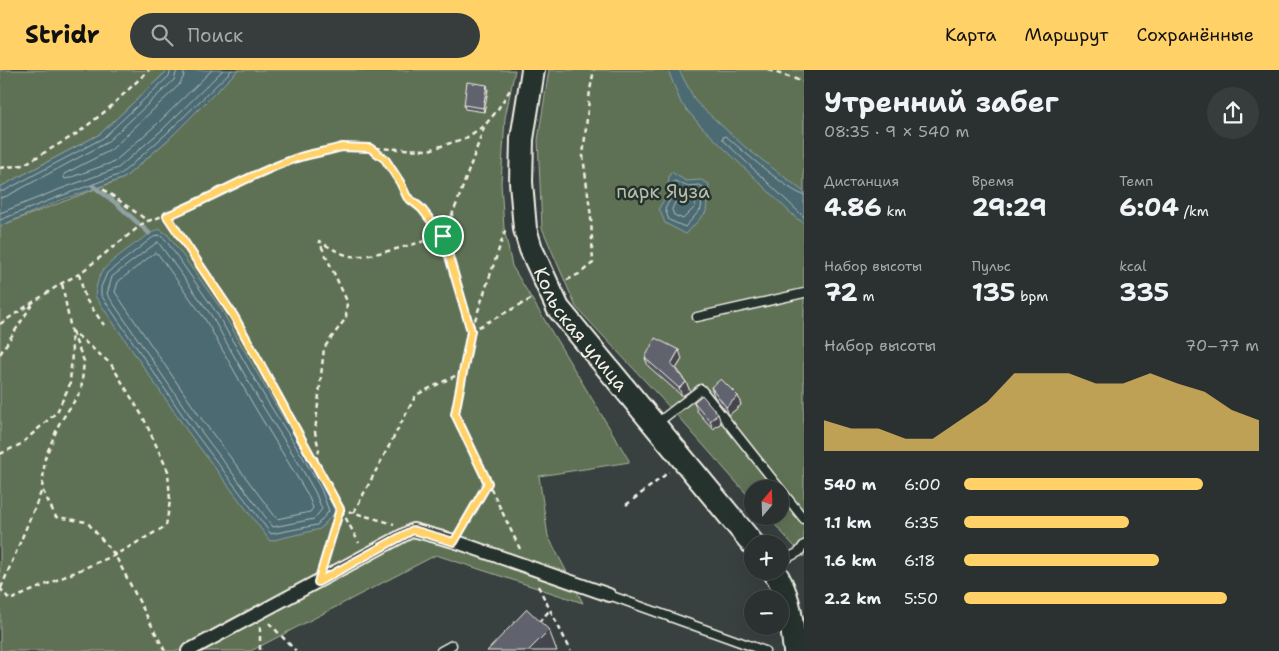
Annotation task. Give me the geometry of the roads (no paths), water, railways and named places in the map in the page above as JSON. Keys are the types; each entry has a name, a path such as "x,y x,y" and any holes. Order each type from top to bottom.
{"main road":[{"name":"Кольская улица","path":"533,70 522,139 521,182 525,229 531,249 549,290 558,308 746,535"},
{"path":"780,580 789,602 795,651"}],"street":[{"path":"188,651 413,530 454,542 609,595"}],"lane":[{"path":"696,317 804,293"},
{"path":"655,425 701,389 804,519"},
{"path":"789,557 799,552 804,544"},
{"path":"609,595 765,651"},
{"path":"441,651 452,645"}],"water":[{"path":"168,70 238,70 170,138 124,178 59,201 0,226 0,187 100,134"},
{"path":"668,70 679,70 696,102 745,147 804,192 804,223 796,218 699,124 681,103"},
{"path":"671,172 686,181 701,180 709,184 706,212 686,234 665,223 659,208 668,194"},
{"path":"159,229 168,235 221,309 270,396 326,487 335,512 320,529 270,541 188,432 95,296 99,279 104,269 130,247"}],"waterway":[{"path":"93,186 117,204 149,233"}],"park label":[{"name":"парк Яуза","path":"663,191"}]}
